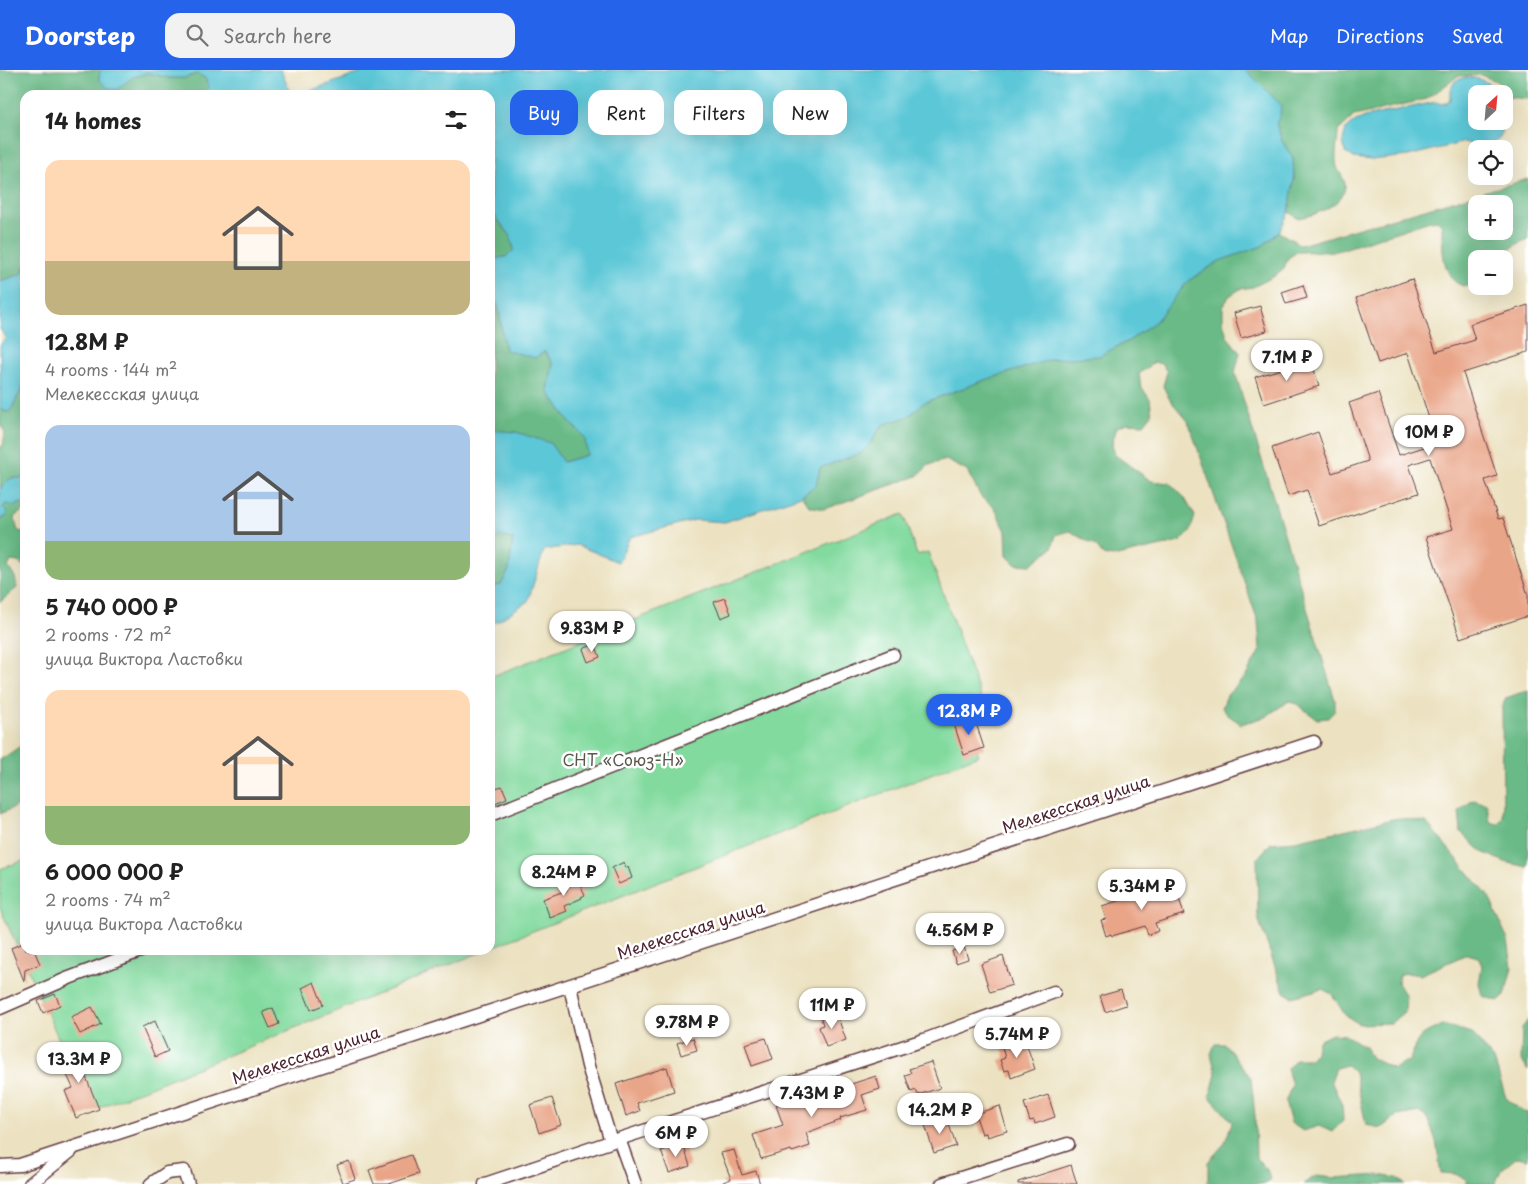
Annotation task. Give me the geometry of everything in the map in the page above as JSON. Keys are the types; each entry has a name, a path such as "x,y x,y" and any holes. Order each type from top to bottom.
{"street":[{"path":"495,813 893,655"},
{"name":"Мелекесская улица","path":"0,1166 20,1165 1314,742"},
{"path":"0,1008 69,978 130,955"},
{"path":"570,986 588,1066 615,1140 635,1184"},
{"path":"485,1184 927,1039 1054,992"},
{"path":"942,1184 1068,1144"},
{"path":"30,1184 77,1146"},
{"path":"151,1184 167,1173 184,1171 188,1184"}],"green space":[{"path":"0,70 100,70 99,79 116,90 20,90 20,275 0,281"},
{"path":"1246,70 1528,70 1528,99 1513,98 1513,85 1500,85 1498,82 1481,75 1458,76 1427,99 1354,116 1338,131 1336,163 1345,183 1344,192 1334,204 1304,217 1297,218 1289,212 1294,179 1293,159 1282,141 1276,122 1280,116"},
{"path":"148,73 169,78 184,78 197,74 205,78 209,87 208,90 116,90 133,77"},
{"path":"1528,179 1528,239 1509,250 1468,250 1468,286 1456,283 1447,269 1444,260 1442,225 1437,220 1337,251 1297,252 1288,258 1284,268 1273,277 1253,287 1240,289 1228,297 1223,307 1223,322 1227,336 1240,353 1235,372 1335,700 1335,710 1328,718 1317,719 1294,702 1289,701 1265,717 1241,724 1222,708 1227,695 1246,676 1260,650 1258,621 1188,421 1170,400 1163,386 1167,372 1162,364 1154,362 1139,374 1141,387 1150,399 1152,414 1144,424 1127,423 1117,427 1112,444 1115,455 1151,481 1170,483 1184,497 1195,516 1190,532 1180,542 1112,557 1103,555 1096,546 1070,531 1056,535 1052,548 1030,565 1015,564 1007,556 1006,531 994,507 981,497 967,471 946,460 929,465 917,476 824,509 809,506 802,496 816,485 820,468 861,453 870,444 882,425 909,416 923,403 985,380 1052,359 1099,356 1130,340 1156,321 1188,281 1219,261 1262,246 1279,232 1301,245 1468,196 1468,240 1513,240 1513,195 1473,195 1513,185 1513,183"},
{"path":"495,216 510,235 514,250 505,257 495,258"},
{"path":"495,302 498,305 505,350 544,351 553,364 548,391 567,419 585,438 587,455 563,462 516,432 495,430"},
{"path":"20,392 20,478 11,478 0,489 0,447 3,446 5,432 0,425 0,410 8,412"},
{"path":"5,503 20,504 20,513 14,517 18,531 20,531 20,563 11,561 8,567 15,577 17,588 0,602 0,520 6,517 3,508"},
{"name":"СНТ «Союз-Н»","path":"903,514 917,555 928,552 983,703 967,725 979,755 495,946 495,675"},
{"path":"499,536 513,539 509,570 501,585 495,586 495,540"},
{"path":"1528,690 1527,867 1505,862 1482,852 1461,832 1459,811 1473,800 1487,804 1490,822 1497,824 1503,818 1502,707 1506,698"},
{"path":"20,746 20,803 0,814 0,760"},
{"path":"1398,818 1426,822 1489,897 1508,940 1512,967 1505,995 1498,1001 1482,996 1479,983 1482,966 1478,957 1467,954 1420,975 1400,974 1398,983 1406,996 1405,1011 1391,1023 1359,1024 1345,1015 1332,994 1322,989 1292,997 1284,992 1258,918 1257,859 1271,843 1295,841"},
{"path":"20,862 20,953 0,908 0,869"},
{"path":"21,955 474,955 91,1111"},
{"path":"1528,1020 1528,1071 1521,1059 1522,1028"},
{"path":"1443,1025 1472,1033 1494,1060 1506,1098 1523,1112 1528,1113 1528,1159 1517,1157 1501,1170 1495,1184 1466,1184 1466,1179 1455,1174 1441,1173 1436,1141 1429,1121 1420,1112 1397,1116 1381,1128 1366,1125 1355,1073 1347,1065 1336,1068 1331,1081 1342,1105 1343,1121 1332,1132 1319,1126 1303,1131 1291,1123 1285,1102 1292,1085 1287,1069 1296,1059 1310,1059 1316,1052 1318,1041 1332,1034 1345,1035 1365,1047 1371,1058 1394,1069 1410,1060 1415,1045 1421,1037"},
{"path":"1215,1044 1225,1044 1251,1078 1255,1116 1256,1158 1266,1168 1271,1179 1266,1184 1208,1184 1208,1162 1225,1143 1232,1122 1210,1097 1216,1074 1211,1054"},
{"path":"1379,1175 1397,1178 1405,1184 1303,1184 1316,1176 1334,1178"}],"water":[{"path":"100,70 281,70 289,90 208,90 209,87 205,78 197,74 184,78 169,78 148,73 133,77 116,90 106,87 99,79"},
{"path":"369,70 1246,70 1281,105 1280,116 1276,123 1282,141 1293,159 1294,179 1289,212 1279,232 1262,246 1219,261 1188,281 1156,321 1130,340 1099,356 1052,359 985,380 923,403 909,416 882,425 870,444 861,453 820,468 816,485 801,496 725,522 695,520 630,537 618,562 577,545 544,550 528,601 495,622 495,586 501,585 509,570 513,539 499,536 495,540 495,430 516,432 550,443 563,462 587,455 585,438 567,419 548,391 553,364 545,351 535,358 505,350 498,305 495,302 495,258 505,257 514,250 510,235 495,216 495,90 312,90"},
{"path":"1466,77 1482,80 1491,85 1468,85 1468,130 1501,130 1502,132 1497,140 1468,140 1468,143 1465,142 1408,156 1371,160 1354,158 1345,152 1343,140 1346,129 1354,122 1365,117 1436,102 1445,103 1450,99 1450,91 1455,81"},
{"path":"20,275 20,392 9,412 0,410 0,345 6,338 0,329 0,281"},
{"path":"11,478 20,478 20,504 16,506 5,504 3,508 7,511 6,517 0,520 0,489"}],"building":[{"path":"1412,279 1436,352 1475,340 1470,324 1528,305 1528,352 1463,373 1497,476 1485,480 1498,519 1503,518 1528,595 1528,616 1460,638 1426,537 1453,529 1430,458 1409,465 1419,493 1319,526 1307,490 1288,496 1272,448 1318,432 1332,473 1368,461 1349,403 1378,393 1399,455 1437,443 1408,353 1378,363 1356,298"},
{"path":"1303,285 1307,298 1286,304 1282,292"},
{"path":"1260,306 1267,331 1241,338 1234,313"},
{"path":"1311,360 1319,386 1264,404 1255,377"},
{"path":"725,598 731,614 721,618 714,602"},
{"path":"595,644 600,657 588,662 583,649"},
{"path":"974,717 984,748 964,755 954,724"},
{"path":"502,786 507,798 495,803 495,788"},
{"path":"624,862 632,878 619,884 612,868"},
{"path":"575,873 585,895 564,906 567,911 550,918 543,899 567,890 562,879"},
{"path":"1174,883 1184,914 1155,923 1158,931 1148,935 1145,926 1106,936 1101,920 1106,919 1102,906"},
{"path":"20,944 20,955 36,955 40,964 25,970 24,981 11,948"},
{"path":"964,947 968,959 956,963 952,951"},
{"path":"1003,956 1012,985 990,992 981,964"},
{"path":"314,982 323,1005 311,1010 302,988"},
{"path":"1121,990 1126,1005 1105,1012 1100,996"},
{"path":"55,994 60,1005 43,1013 38,1001"},
{"path":"92,1007 101,1024 80,1034 71,1017"},
{"path":"273,1008 279,1024 270,1028 263,1012"},
{"path":"836,1012 846,1040 826,1047 819,1027 823,1025 821,1018"},
{"path":"155,1021 168,1051 155,1057 142,1027"},
{"path":"693,1038 697,1050 681,1055 677,1043"},
{"path":"766,1038 773,1059 752,1066 745,1044"},
{"path":"1025,1040 1035,1069 1011,1078 1009,1070 1004,1071 1000,1060 1005,1058 1002,1047"},
{"path":"79,1047 86,1062 81,1065 99,1109 76,1118 65,1091 73,1088 62,1064 65,1062 62,1054"},
{"path":"931,1062 940,1088 918,1095 916,1090 911,1092 905,1075 911,1073 909,1069"},
{"path":"667,1067 674,1091 637,1103 640,1111 626,1116 616,1084"},
{"path":"876,1076 880,1089 862,1095 867,1110 840,1118 841,1120 806,1133 810,1146 761,1159 753,1135 783,1125 776,1105 794,1099 796,1105"},
{"path":"1048,1095 1055,1117 1035,1124 1034,1120 1030,1121 1024,1103"},
{"path":"552,1098 561,1125 539,1133 530,1105"},
{"path":"1000,1106 1007,1131 987,1137 986,1133 982,1134 975,1114"},
{"path":"947,1118 956,1146 934,1153 925,1125"},
{"path":"683,1144 690,1166 669,1173 661,1151"},
{"path":"734,1150 742,1175 756,1171 760,1184 723,1184 723,1182 731,1179 721,1153"},
{"path":"411,1155 418,1174 389,1184 374,1184 369,1170"},
{"path":"349,1161 355,1179 343,1183 337,1165"},
{"path":"1071,1165 1077,1184 1018,1184 1018,1182"}]}
